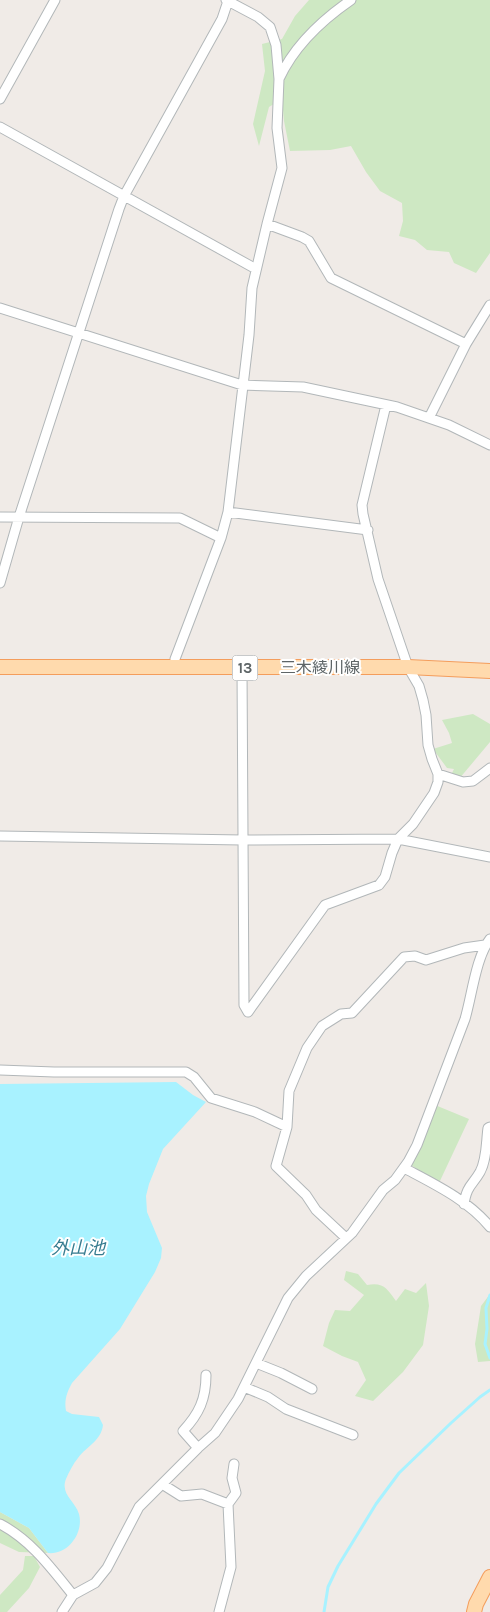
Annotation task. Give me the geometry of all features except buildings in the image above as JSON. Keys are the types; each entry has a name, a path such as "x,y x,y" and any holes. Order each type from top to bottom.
{"main road":[{"name":"三木綾川線","path":"0,667 408,667 490,670"},
{"path":"474,1612 476,1604 490,1577"}],"street":[{"path":"0,99 55,0"},
{"path":"0,583 19,517 124,196 222,18 227,0 258,16 270,28 276,45 279,80 277,128 282,168 252,288 249,334 228,512 222,538 175,659 175,666"},
{"path":"279,80 286,64 304,40 351,0"},
{"path":"0,127 256,269"},
{"path":"267,224 309,241 331,278 466,344"},
{"path":"430,418 466,344 490,306"},
{"path":"0,308 242,385 304,387 397,407 449,425 490,445"},
{"path":"242,668 244,1005 248,1012 325,905 379,885 385,876 398,839 413,824 434,793 438,782 438,774 428,745 426,715 422,700 418,686 408,667 378,580 363,514 362,505 386,405"},
{"path":"228,512 368,530"},
{"path":"0,517 180,518 222,538"},
{"path":"438,774 463,782 473,781 490,768"},
{"path":"0,836 242,840 398,839 490,857"},
{"path":"346,1238 316,1210 306,1195 276,1166 287,1127 289,1091 307,1048 322,1026 341,1014 352,1013 404,956 415,956 426,960 488,942"},
{"path":"62,1612 73,1595 96,1583 107,1568 139,1507 215,1433 238,1399 288,1298 306,1276 352,1233 383,1190 395,1180 404,1168 417,1145 465,1018 471,999 478,962 488,942"},
{"path":"0,1070 186,1072 194,1077 211,1098 255,1112 287,1127"},
{"path":"464,1204 466,1190 480,1171 484,1159 488,1128 490,1127"},
{"path":"404,1168 437,1186 480,1214 490,1227"},
{"path":"256,1362 281,1372 312,1389"},
{"path":"198,1448 183,1432 197,1414 204,1396 206,1375"},
{"path":"244,1386 268,1397 286,1409 353,1435"},
{"path":"219,1612 231,1567 228,1504 236,1493 232,1478 234,1464"},
{"path":"162,1484 181,1496 202,1494 228,1504"},
{"path":"0,1524 12,1530 26,1541 73,1595"}],"green space":[{"path":"309,0 490,0 490,253 476,273 454,263 449,252 427,250 415,240 399,236 403,221 402,203 380,191 351,146 330,150 290,151 282,99 269,107 259,146 253,124 265,71 262,44 282,39 295,16"},
{"path":"473,714 490,724 490,742 459,779 452,773 454,769 447,768 433,749 452,743 442,720"},
{"path":"435,1105 469,1119 439,1183 411,1165"},
{"path":"346,1271 358,1274 367,1285 373,1284 384,1287 396,1301 405,1289 416,1293 426,1283 429,1306 423,1345 403,1372 373,1401 355,1396 366,1380 358,1362 323,1346 329,1323 335,1310 350,1311 364,1295 344,1280"},
{"path":"490,1294 490,1361 478,1362 475,1344 481,1306"},
{"path":"0,1512 29,1528 48,1553 19,1552 0,1543"},
{"path":"25,1556 34,1556 40,1567 29,1588 7,1612 0,1612 0,1595 23,1570"}],"water":[{"name":"外山池","path":"176,1082 206,1102 163,1149 149,1184 146,1196 147,1212 162,1248 161,1258 155,1272 120,1329 72,1383 67,1393 66,1411 72,1414 99,1417 103,1425 97,1439 74,1463 65,1484 66,1493 79,1514 80,1521 77,1535 68,1547 55,1553 48,1553 29,1528 0,1512 0,1084"}],"waterway":[{"path":"490,1295 486,1308 487,1329 485,1344 490,1358"},
{"path":"324,1612 328,1587 338,1566 376,1504 399,1473 451,1423 490,1390"}]}
